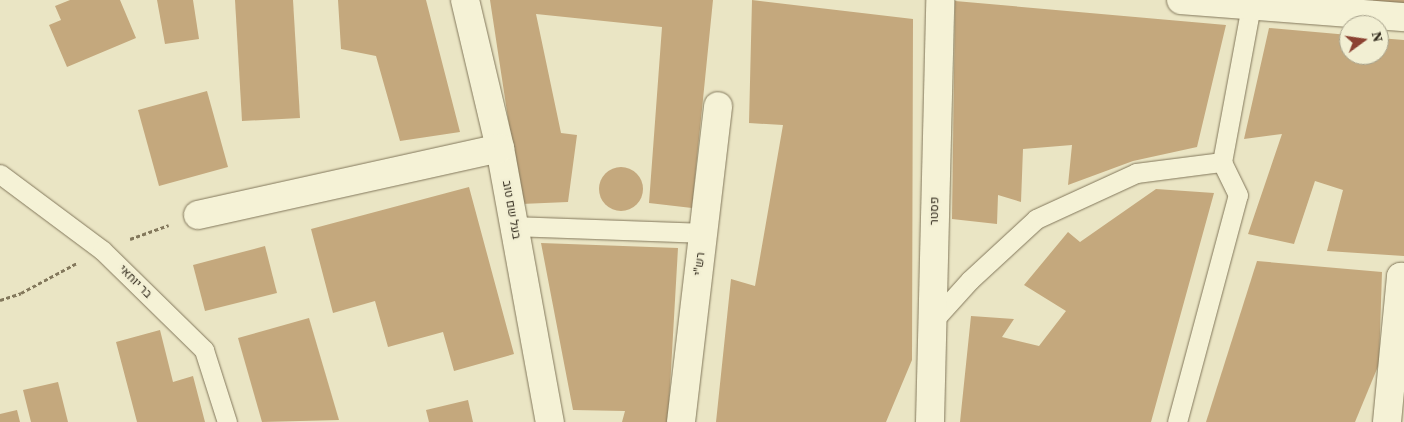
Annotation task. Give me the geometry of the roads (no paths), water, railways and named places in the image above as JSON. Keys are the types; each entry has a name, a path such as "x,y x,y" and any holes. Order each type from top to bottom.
{"street":[{"name":"בעל שם טוב","path":"465,0 500,148 550,422"},
{"name":"פסטר","path":"930,422 940,0"},
{"path":"1181,0 1251,5 1295,4 1404,17"},
{"name":"רש\"י","path":"681,422 718,106"},
{"path":"198,215 500,148"},
{"path":"1387,422 1401,277 1404,277"}],"lane":[{"path":"1177,422 1238,195 1222,162 1251,5"},
{"path":"932,321 970,280 1036,219 1136,173 1222,162"},
{"name":"בר יוחאי","path":"0,174 102,250 204,350 227,422"},
{"path":"514,226 704,233"}]}
